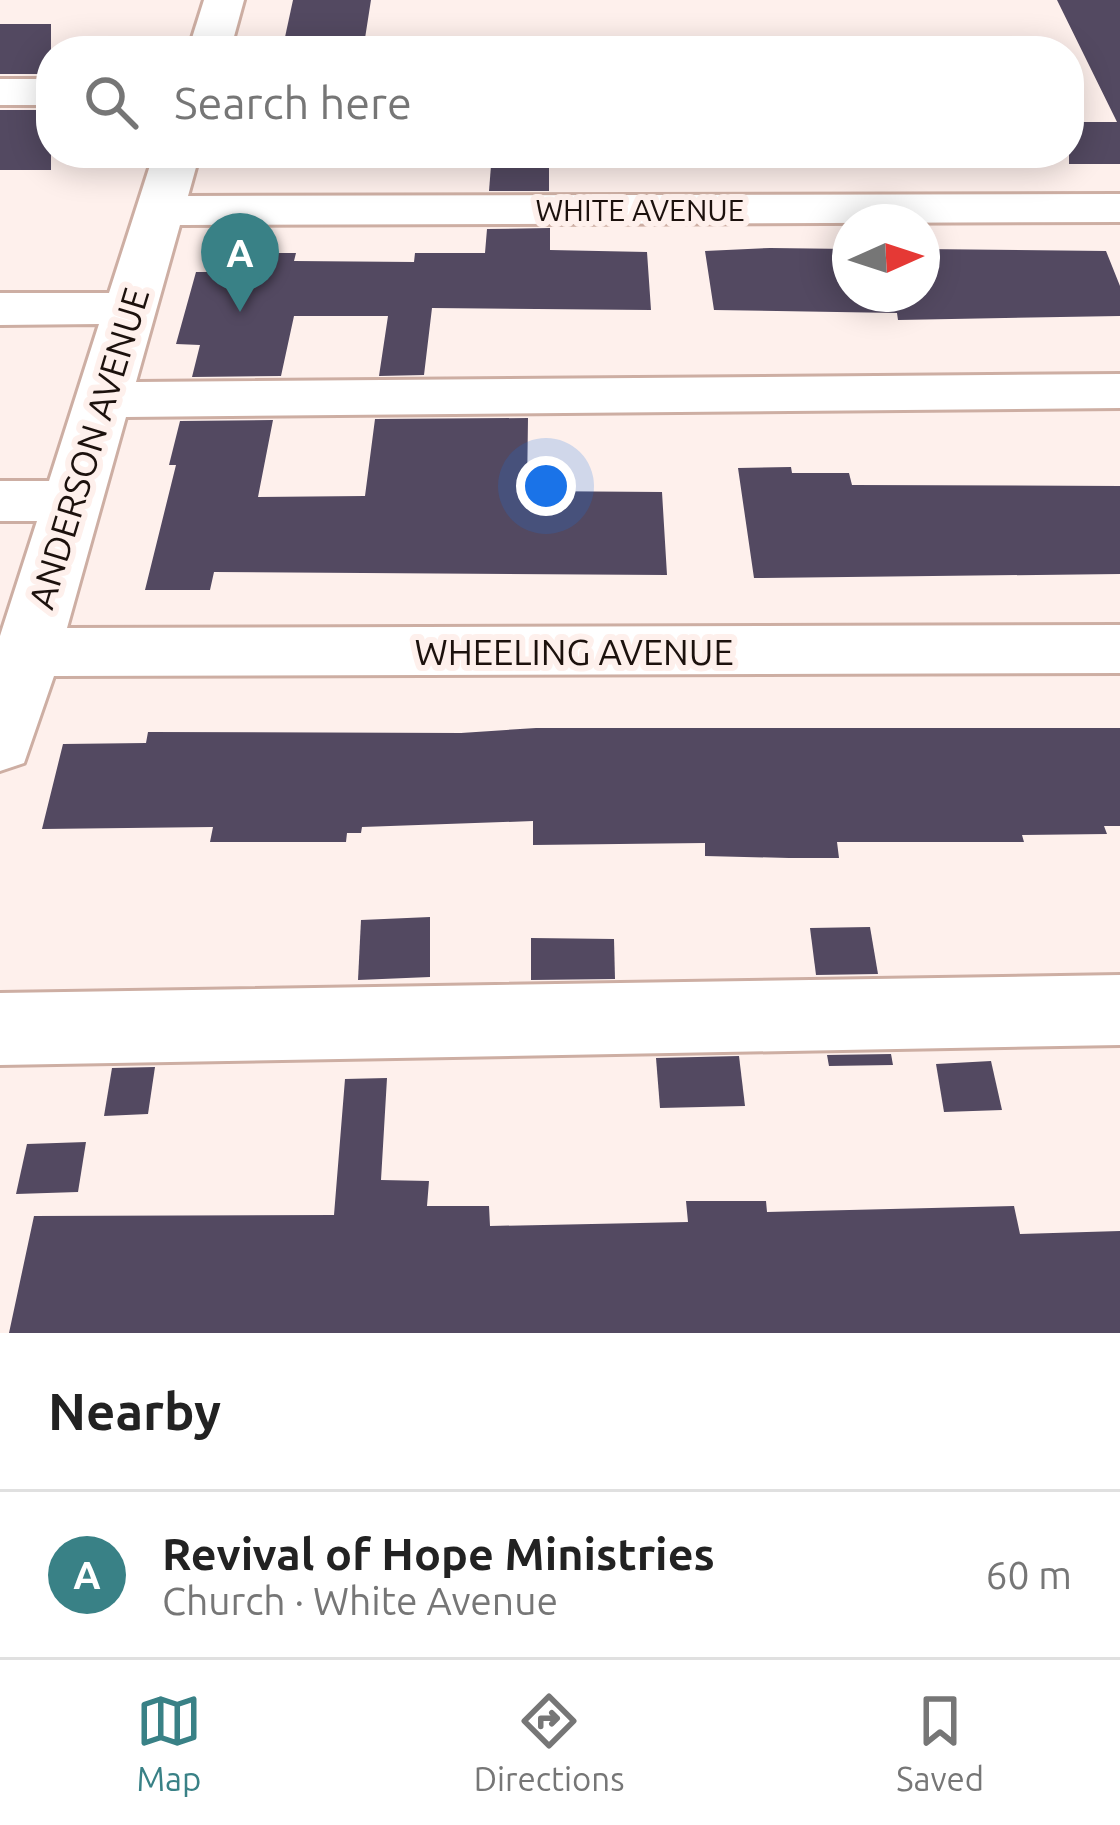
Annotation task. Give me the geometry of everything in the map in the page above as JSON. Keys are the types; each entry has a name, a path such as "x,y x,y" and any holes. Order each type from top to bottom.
{"street":[{"path":"213,36 224,0"},
{"path":"0,92 36,92"},
{"name":"ANDERSON AVENUE","path":"0,744 172,168"},
{"name":"WHITE AVENUE","path":"159,211 1114,223"},
{"path":"0,309 129,308"},
{"path":"102,400 1120,391"},
{"path":"0,501 72,501"},
{"name":"WHEELING AVENUE","path":"27,652 1120,649"},
{"path":"0,1029 1120,1010"}],"building":[{"path":"293,0 371,0 365,36 285,36"},
{"path":"1057,0 1120,0 1120,164 1084,164 1084,122 1117,122 1084,55 1084,36 1075,36"},
{"path":"0,24 51,24 51,36 36,36 36,74 0,74"},
{"path":"0,110 36,110 36,168 51,170 0,170"},
{"path":"491,168 549,168 549,191 489,191"},
{"path":"550,228 550,250 647,252 651,310 432,308 424,375 379,376 388,316 294,316 281,376 192,377 200,345 176,344 196,272 223,272 228,253 296,253 294,261 414,262 415,253 485,253 487,229"},
{"path":"832,249 832,312 714,310 705,251"},
{"path":"940,249 1106,251 1120,286 1120,316 898,320 897,313 836,312 940,312"},
{"path":"528,418 527,491 662,492 667,575 214,572 210,590 145,590 176,465 169,465 180,421 273,420 258,497 365,496 375,419"},
{"path":"791,467 792,473 849,473 852,485 1120,486 1120,574 754,578 738,468"},
{"path":"536,728 1120,728 1120,826 1104,826 1107,834 1022,835 1024,842 837,842 839,858 705,856 705,843 533,845 533,821 362,827 361,833 347,833 346,842 210,842 213,827 42,829 63,744 146,743 148,732 461,733"},
{"path":"430,917 430,977 358,980 361,920"},
{"path":"870,927 878,974 816,975 810,928"},
{"path":"531,938 614,939 615,979 531,980"},
{"path":"891,1054 893,1065 829,1066 827,1055"},
{"path":"739,1056 745,1106 660,1108 656,1058"},
{"path":"991,1061 1002,1110 944,1112 936,1064"},
{"path":"155,1067 148,1114 104,1116 112,1068"},
{"path":"387,1078 381,1180 429,1181 427,1206 489,1206 490,1226 688,1222 686,1201 766,1201 767,1212 1014,1206 1020,1234 1120,1231 1120,1333 9,1333 34,1216 334,1215 345,1079"},
{"path":"86,1142 78,1192 16,1194 27,1144"}],"place":[{"name":"Revival of Hope Ministries","path":"240,312"}]}
